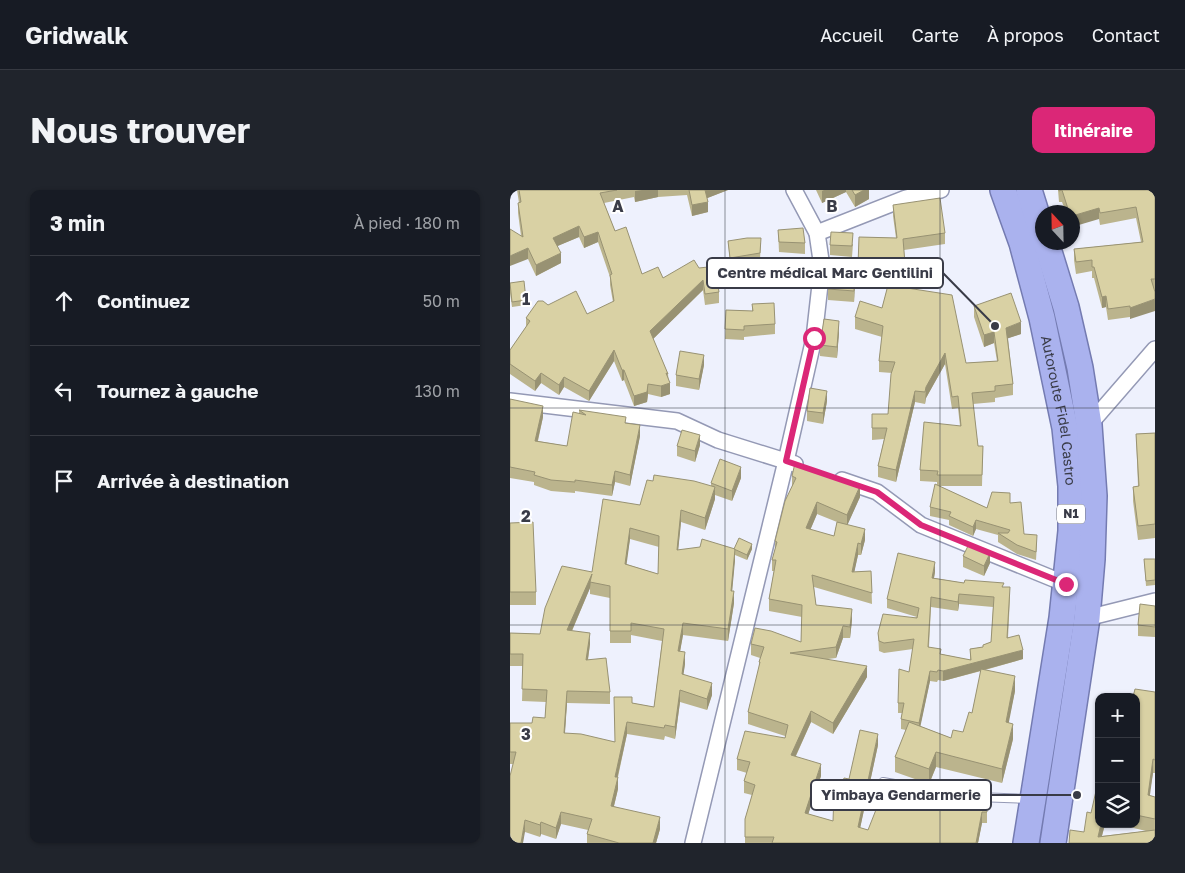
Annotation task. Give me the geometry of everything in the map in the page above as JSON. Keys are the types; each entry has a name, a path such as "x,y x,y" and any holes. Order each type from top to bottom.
{"highway":[{"name":"Autoroute Fidel Castro","path":"1003,190 1022,243 1042,318 1065,428 1071,486 1071,531 1062,618 1026,843"},
{"path":"1029,190 1035,209"},
{"name":"Autoroute Fidel Castro","path":"1048,250 1066,307 1080,368 1089,425 1094,496 1092,559 1087,618 1054,843"}],"street":[{"path":"693,843 814,338 822,267 817,233 794,190"},
{"path":"817,233 906,198 941,190"},
{"path":"1089,425 1155,349"},
{"path":"510,401 677,421 718,440 805,467"},
{"path":"832,477 877,492 921,525 1066,584"},
{"path":"1087,618 1155,601"}],"lane":[{"path":"883,782 961,796"},
{"path":"971,797 1033,799"}],"building":[{"path":"519,190 617,190 600,193 615,231 626,227 642,274 658,267 663,278 694,260 699,268 717,266 715,267 719,292 705,294 703,280 650,331 670,383 661,386 648,384 647,392 634,396 614,350 589,391 564,377 559,385 541,373 535,381 510,364 510,350 530,321 526,318 538,301 543,301 548,305 576,291 587,314 614,301 610,275 612,274 598,232 584,237 579,226 553,238 561,253 536,265 528,248 510,256 510,229 523,237 518,203 521,202"},
{"path":"689,190 705,190 708,202 692,205"},
{"path":"852,190 864,190 855,195"},
{"path":"1062,190 1155,190 1155,279 1151,279 1155,299 1130,308 1130,306 1108,309 1106,296 1102,297 1094,267 1092,267 1092,260 1076,262 1074,250 1143,242 1136,207 1100,213 1099,208 1080,214 1080,205 1067,205"},
{"path":"940,198 945,233 903,239 907,288 952,295 966,363 998,361 994,332 984,335 974,306 1011,293 1021,322 1006,328 1013,384 995,386 995,391 972,393 978,446 983,446 982,475 937,475 938,471 920,470 924,422 961,426 958,396 952,397 945,353 925,392 915,391 896,470 878,466 887,428 872,428 872,414 888,414 891,374 895,362 879,361 883,326 855,317 860,301 882,308 893,266 858,266 859,237 897,238 893,205"},
{"path":"803,228 805,243 779,242 778,230"},
{"path":"831,232 853,233 852,246 830,245"},
{"path":"761,238 760,253 730,258 728,241"},
{"path":"830,268 855,271 854,291 828,289"},
{"path":"524,281 526,300 512,302 510,283"},
{"path":"774,303 775,324 744,326 744,330 725,329 726,310 753,311 752,304"},
{"path":"824,319 839,321 837,347 820,345"},
{"path":"680,351 704,355 699,379 676,375"},
{"path":"810,388 827,391 823,413 807,411"},
{"path":"510,399 543,406 535,441 567,446 573,412 586,415 579,410 626,417 625,423 640,425 630,475 615,471 612,485 575,480 575,482 551,480 534,475 535,472 510,467"},
{"path":"682,430 700,435 695,451 677,446"},
{"path":"1155,433 1155,524 1138,526 1133,487 1139,486 1136,434"},
{"path":"720,459 741,467 732,491 711,483"},
{"path":"795,463 860,486 847,515 817,502 806,528 834,536 837,522 865,529 861,544 858,543 852,572 871,571 872,593 812,575 816,605 852,609 850,627 843,626 836,647 790,653 867,666 833,723 811,711 791,755 821,764 805,813 833,821 834,794 839,794 844,778 849,779 860,730 878,734 858,827 868,830 883,792 914,800 914,792 986,792 987,812 982,812 976,843 772,843 774,837 745,837 745,819 755,785 744,781 750,762 737,759 745,731 785,738 788,725 748,712 764,647 751,644 755,628 771,631 801,642 802,605 769,599 776,560 772,560 777,542 775,541 785,501 796,478 792,476"},
{"path":"654,475 694,481 715,487 705,518 681,510 677,550 700,547 702,539 735,549 731,591 734,591 728,629 683,623 678,651 685,652 682,674 712,683 707,699 680,690 675,727 665,725 664,728 627,722 611,806 660,817 653,843 619,843 587,834 592,819 561,812 556,828 541,822 540,825 525,820 521,843 510,843 510,776 516,752 510,752 510,723 532,723 533,717 545,718 547,690 522,689 523,654 510,654 510,633 540,634 545,608 562,566 592,572 603,499 640,505 647,480 653,481","holes":["630,528 659,536 658,574 625,564","592,574 590,582 610,586 610,631 631,631 631,623 664,629 654,707 632,703 632,697 614,697 615,742 581,734 564,733 567,691 610,692 606,658 586,660 590,633 567,630"]},
{"path":"935,484 987,508 992,492 1010,493 1010,503 1021,502 1024,534 1037,535 1036,552 1017,545 998,533 1008,533 1010,530 976,520 973,527 949,516 951,512 930,507"},
{"path":"533,522 536,592 510,592 510,523"},
{"path":"739,538 752,544 747,555 734,549"},
{"path":"969,544 990,553 984,566 963,556"},
{"path":"898,553 935,562 932,578 964,583 965,580 1004,583 1002,587 1010,587 1007,638 1019,635 1023,650 943,671 930,671 919,723 901,719 904,703 898,703 899,669 909,672 914,639 884,643 879,641 878,633 883,614 917,618 919,608 887,599","holes":["959,594 994,597 991,642 983,645 983,647 970,649 971,660 940,654 941,649 928,647 931,597 958,602"]},
{"path":"1144,559 1155,559 1155,580 1146,581"},
{"path":"1140,604 1155,606 1155,627 1138,625"},
{"path":"981,669 1015,676 1006,722 1013,724 1002,769 936,752 929,769 895,757 909,722 951,738 953,730 963,732 969,712 972,713"},
{"path":"1135,689 1155,692 1155,760 1153,759 1148,795 1155,797 1155,819 1140,816 1140,693 1134,693"},
{"path":"1095,795 1095,828 1100,828 1098,837 1155,830 1155,843 1069,843 1070,830 1084,832 1087,812 1091,813"}],"place":[{"name":"Centre médical Marc Gentilini","path":"995,326"},
{"name":"Yimbaya Gendarmerie","path":"1077,795"}],"route":[{"path":"814,338 786,461 877,492 921,525 1066,584"}]}
